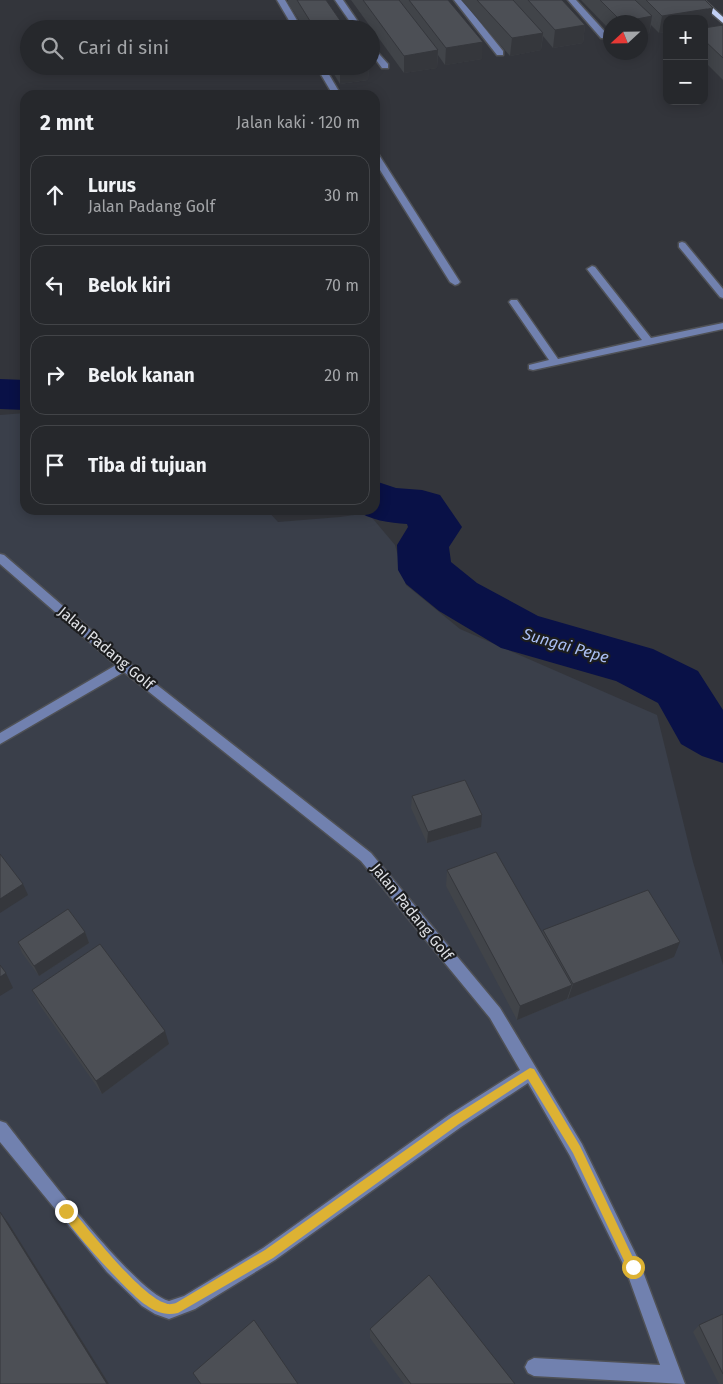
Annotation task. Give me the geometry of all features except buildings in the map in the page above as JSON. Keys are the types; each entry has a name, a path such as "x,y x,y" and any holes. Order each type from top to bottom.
{"main road":[{"path":"700,0 723,21"}],"street":[{"path":"281,0 293,20"},
{"path":"339,0 353,20"},
{"path":"458,0 500,53"},
{"path":"572,0 603,35"},
{"path":"380,59 385,66"},
{"path":"325,75 334,90"},
{"path":"380,163 455,282"},
{"path":"682,245 723,295"},
{"path":"592,269 648,341"},
{"path":"514,302 555,362"},
{"path":"533,367 723,326"},
{"name":"Jalan Padang Golf","path":"0,558 126,666 366,857 494,1012 576,1150 633,1267 675,1380"},
{"path":"0,739 126,666"},
{"path":"0,1129 113,1266 148,1300 169,1310 189,1303 269,1254 455,1121 530,1073"},
{"path":"534,1367 675,1380"}],"shaded area":[{"path":"20,413 20,515 272,515 278,522 370,515 395,545 406,585 460,629 657,715 693,862 723,965 723,1384 0,1384 0,415"}],"waterway":[{"name":"Sungai Pepe","path":"0,394 20,395"},
{"name":"Sungai Pepe","path":"380,501 390,505 422,508 436,527 423,545 425,570 458,597 521,633 633,664 678,687 702,727 723,739"}],"route":[{"path":"66,1211 113,1266 148,1300 169,1310 178,1308 269,1254 455,1121 530,1073 576,1150 633,1267"}]}
